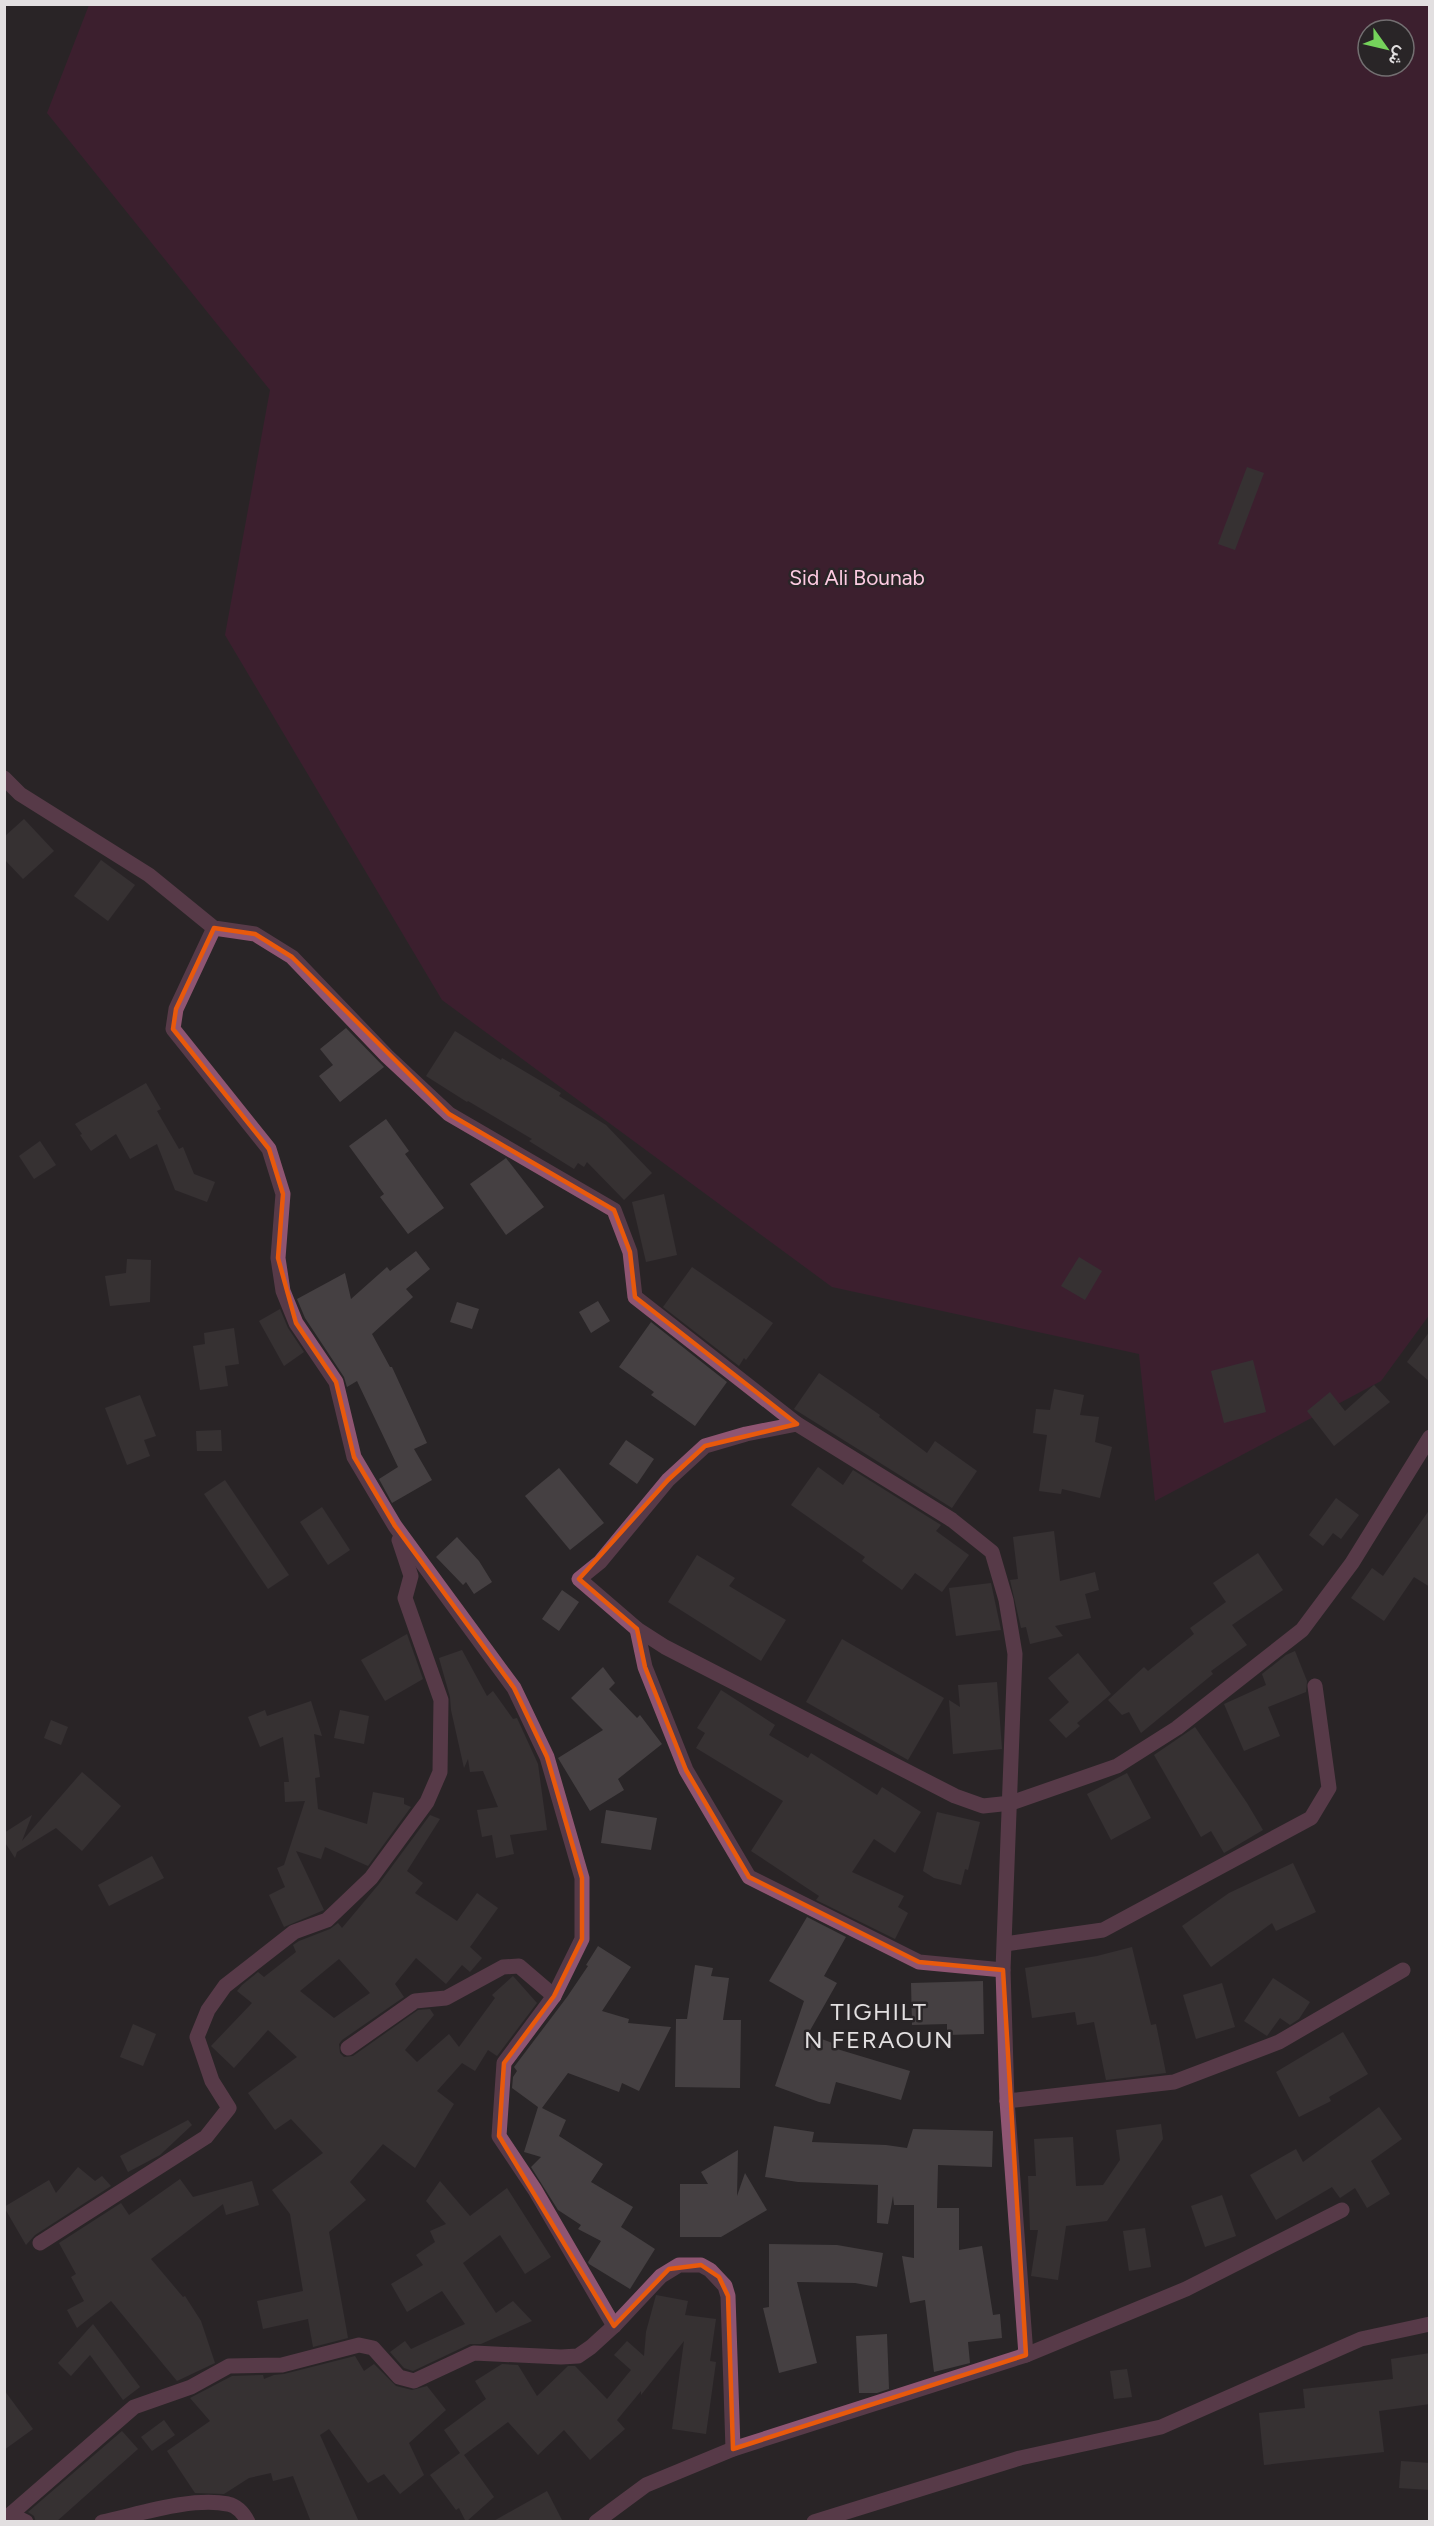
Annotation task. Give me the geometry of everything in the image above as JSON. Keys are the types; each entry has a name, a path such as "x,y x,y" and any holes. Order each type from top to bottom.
{"street":[{"path":"4,778 20,794 149,875 214,928 255,934 292,957 387,1056 448,1114 614,1210 630,1252 635,1297 797,1424 952,1520 992,1552 1006,1600 1015,1654 1003,1970 1007,2101 1026,2355"},
{"path":"214,928 176,1009 173,1029 269,1149 283,1194 278,1258 283,1291 296,1323 336,1382 354,1457 395,1526 514,1688 547,1757 582,1878 582,1939 554,1996 504,2063 499,2136 535,2190 614,2326"},
{"path":"797,1424 746,1434 705,1446 668,1480 600,1562 579,1580 637,1629 665,1647 955,1796 983,1806 1011,1803 1117,1767 1177,1728 1302,1630 1352,1563 1430,1437"},
{"path":"40,2243 206,2137 229,2108 212,2081 197,2037 208,2010 225,1986 259,1957 294,1932 327,1920 371,1878 427,1802 440,1772 441,1700 405,1598 411,1576 395,1526"},
{"path":"637,1629 645,1667 686,1770 749,1877 919,1962 1003,1970"},
{"path":"1005,1944 1103,1930 1311,1818 1329,1788 1315,1686"},
{"path":"348,2048 415,2001 446,1998 503,1967 519,1966 554,1996"},
{"path":"1007,2101 1174,2082 1279,2042 1403,1970"},
{"path":"596,2522 646,2485 733,2449 1026,2355 1186,2289 1342,2210"},
{"path":"14,2519 134,2407 191,2387 229,2366 282,2365 359,2346 373,2348 399,2377 414,2380 474,2353 578,2356 614,2326 669,2269 679,2265 701,2265 719,2277 728,2296 733,2449"},
{"path":"814,2522 1020,2458 1161,2427 1361,2339 1430,2324"},
{"path":"102,2522 194,2503 227,2504 245,2515 248,2522"}],"highlighted area":[{"path":"214,928 255,934 292,957 449,1114 614,1210 630,1252 635,1297 797,1424 705,1446 668,1480 579,1579 637,1629 645,1667 686,1770 749,1877 919,1962 1003,1970 1026,2355 733,2449 728,2296 719,2277 701,2265 669,2269 614,2326 499,2136 504,2063 554,1996 582,1939 582,1878 547,1757 514,1688 395,1526 354,1457 336,1382 296,1323 278,1258 283,1194 269,1149 173,1029 176,1009"}],"green space":[{"name":"Sid Ali Bounab","path":"89,5 1429,5 1430,1314 1381,1381 1155,1501 1139,1354 832,1287 442,1000 225,635 270,390 47,113"}],"building":[{"path":"1247,467 1264,473 1235,550 1218,544"},
{"path":"24,819 54,851 23,879 4,859 4,837"},
{"path":"101,860 135,885 108,921 74,896"},
{"path":"346,1028 384,1067 340,1102 319,1076 333,1065 320,1049"},
{"path":"455,1031 501,1060 502,1058 561,1093 559,1096 606,1125 652,1173 624,1200 587,1162 584,1167 578,1163 574,1169 529,1141 532,1139 426,1076"},
{"path":"146,1083 161,1109 157,1111 179,1149 183,1147 194,1174 215,1182 207,1202 175,1190 157,1144 130,1159 116,1134 91,1151 80,1135 82,1134 75,1124"},
{"path":"386,1119 409,1151 405,1154 444,1208 408,1234 380,1197 384,1194 349,1146"},
{"path":"40,1141 56,1165 34,1179 19,1156"},
{"path":"506,1158 544,1207 506,1235 470,1184"},
{"path":"664,1194 677,1255 646,1262 632,1202"},
{"path":"416,1251 430,1269 406,1289 413,1297 372,1334 392,1367 427,1443 414,1449 432,1480 392,1503 379,1479 398,1467 357,1381 347,1387 344,1377 305,1318 297,1299 345,1273 351,1299 387,1267 390,1271"},
{"path":"1079,1257 1102,1271 1085,1300 1061,1286"},
{"path":"127,1259 151,1260 150,1302 110,1306 105,1276 126,1273"},
{"path":"692,1267 773,1323 739,1366 663,1307"},
{"path":"598,1301 610,1321 591,1333 579,1312"},
{"path":"457,1302 479,1309 472,1329 450,1322"},
{"path":"280,1309 288,1328 304,1352 284,1366 259,1321"},
{"path":"651,1322 727,1382 695,1426 651,1395 654,1392 619,1367"},
{"path":"234,1328 239,1364 225,1366 228,1386 200,1390 193,1346 205,1344 204,1333"},
{"path":"1430,1331 1430,1382 1407,1362"},
{"path":"1253,1360 1266,1412 1224,1423 1211,1371"},
{"path":"819,1373 880,1415 879,1417 927,1453 935,1441 977,1471 952,1508 794,1409"},
{"path":"1374,1385 1390,1402 1334,1446 1307,1411 1330,1392 1345,1411"},
{"path":"1054,1389 1084,1395 1080,1415 1099,1417 1095,1442 1112,1447 1100,1498 1062,1489 1061,1494 1039,1491 1047,1435 1033,1433 1036,1409 1050,1410"},
{"path":"140,1395 156,1436 144,1440 150,1456 127,1465 105,1408"},
{"path":"221,1430 222,1451 197,1451 196,1431"},
{"path":"626,1440 654,1459 637,1484 609,1464"},
{"path":"818,1467 843,1485 853,1470 941,1525 936,1531 969,1555 942,1592 915,1573 902,1590 862,1561 865,1557 791,1505"},
{"path":"559,1468 604,1523 570,1550 525,1496"},
{"path":"225,1480 289,1575 268,1589 204,1494"},
{"path":"1336,1498 1359,1515 1341,1539 1333,1533 1323,1546 1309,1535"},
{"path":"322,1507 350,1550 328,1565 300,1522"},
{"path":"1430,1509 1430,1587 1414,1577 1384,1621 1351,1598 1372,1568 1383,1576"},
{"path":"1054,1531 1060,1581 1095,1572 1099,1590 1085,1594 1091,1618 1055,1626 1063,1636 1030,1644 1026,1627 1021,1628 1010,1580 1018,1579 1013,1537"},
{"path":"457,1537 479,1561 492,1582 474,1594 466,1582 463,1585 436,1557"},
{"path":"1258,1553 1283,1590 1232,1625 1247,1645 1211,1671 1213,1674 1141,1733 1129,1712 1122,1715 1108,1700 1144,1667 1148,1671 1194,1634 1190,1628 1226,1602 1213,1583"},
{"path":"697,1555 735,1578 729,1586 786,1620 761,1661 668,1602"},
{"path":"991,1583 1001,1630 956,1636 949,1588"},
{"path":"562,1590 579,1602 559,1631 542,1619"},
{"path":"407,1634 423,1679 385,1701 361,1660"},
{"path":"842,1639 944,1698 908,1760 806,1702"},
{"path":"462,1650 487,1696 493,1691 513,1719 517,1718 538,1764 547,1830 510,1835 514,1854 496,1858 492,1835 482,1837 477,1810 498,1807 483,1771 470,1772 468,1759 464,1768 450,1697 439,1658"},
{"path":"1295,1651 1307,1681 1306,1692 1268,1707 1280,1736 1244,1751 1224,1704 1266,1685 1262,1674 1286,1655"},
{"path":"1078,1653 1111,1694 1077,1723 1080,1726 1066,1738 1049,1720 1069,1702 1048,1678"},
{"path":"603,1667 615,1683 609,1689 637,1718 640,1715 662,1744 618,1779 624,1790 590,1811 558,1758 603,1730 571,1698"},
{"path":"997,1682 1002,1749 953,1754 949,1700 960,1707 958,1685"},
{"path":"721,1690 775,1725 769,1735 808,1758 811,1753 877,1795 882,1787 921,1812 895,1853 874,1839 852,1872 904,1896 898,1907 908,1913 895,1939 816,1900 819,1896 751,1851 783,1801 696,1748 705,1733 697,1728"},
{"path":"311,1701 322,1736 314,1734 320,1777 315,1778 318,1809 367,1824 373,1792 404,1798 404,1804 411,1807 368,1866 325,1847 321,1859 296,1851 324,1910 284,1927 269,1895 285,1887 277,1868 284,1865 305,1801 285,1802 284,1782 289,1782 283,1737 260,1747 248,1717 265,1710 267,1716"},
{"path":"340,1710 369,1716 364,1744 334,1738"},
{"path":"51,1720 68,1727 61,1745 44,1738"},
{"path":"1195,1727 1263,1830 1224,1853 1211,1831 1201,1837 1154,1755"},
{"path":"82,1772 121,1806 82,1851 56,1828 17,1852 15,1858 4,1841 4,1833 32,1815 22,1841"},
{"path":"1127,1773 1151,1818 1111,1840 1087,1794"},
{"path":"606,1810 657,1818 651,1850 601,1843"},
{"path":"937,1812 980,1822 968,1870 965,1869 961,1885 934,1878 923,1871"},
{"path":"430,1815 440,1819 407,1871 423,1883 415,1893 457,1921 477,1893 498,1908 470,1947 482,1958 470,1972 462,1965 446,1984 416,1958 395,1984 404,1997 342,2040 339,2044 340,2053 344,2057 353,2056 418,2010 430,2009 434,2015 405,2050 417,2062 449,2034 459,2047 495,1998 492,1995 513,1976 537,2003 497,2056 488,2050 475,2071 462,2063 437,2091 454,2104 415,2168 383,2144 350,2182 366,2200 329,2232 348,2338 313,2347 308,2319 263,2329 257,2301 303,2291 290,2214 272,2190 323,2153 291,2119 275,2130 248,2093 297,2057 268,2030 234,2068 211,2046 252,2003 237,1991 242,1985 258,1972 264,1977 296,1952 293,1945 299,1941 330,1929 338,1923 342,1928 379,1884","holes":["339,1959 370,1993 334,2018 300,1991"]},
{"path":"152,1856 164,1878 109,1906 98,1885"},
{"path":"1293,1863 1316,1912 1276,1931 1272,1923 1211,1967 1182,1926 1229,1893"},
{"path":"807,1917 846,1937 824,1976 837,1983 808,2034 838,2045 837,2049 910,2071 901,2100 836,2082 830,2104 775,2086 804,2001 769,1981"},
{"path":"598,1946 631,1967 602,2011 629,2019 628,2023 671,2027 639,2091 622,2083 619,2092 568,2073 542,2108 566,2120 559,2136 603,2164 591,2182 633,2207 621,2227 655,2249 630,2289 589,2264 588,2262 601,2241 578,2229 581,2225 558,2210 531,2167 541,2157 524,2152 538,2107 512,2088 513,2077 517,2071 514,2067 567,1997 588,1966 586,1965"},
{"path":"1132,1947 1151,2025 1156,2024 1166,2073 1106,2080 1094,2022 1077,2025 1075,2012 1032,2018 1025,1968 1097,1956"},
{"path":"695,1965 713,1968 711,1976 729,1978 723,2020 741,2020 740,2088 675,2087 676,2019 687,2019"},
{"path":"1273,1978 1310,2002 1299,2019 1290,2025 1280,2018 1267,2036 1244,2021"},
{"path":"983,1981 984,2034 947,2035 947,2024 912,2025 911,1983"},
{"path":"1222,1983 1235,2027 1196,2039 1183,1995"},
{"path":"133,2024 156,2034 143,2066 120,2057"},
{"path":"1343,2032 1368,2074 1329,2097 1331,2101 1299,2117 1276,2072"},
{"path":"1379,2107 1402,2139 1371,2161 1390,2194 1367,2208 1355,2188 1340,2198 1332,2187 1276,2220 1250,2175 1296,2149 1303,2162"},
{"path":"188,2120 192,2125 160,2155 128,2172 120,2156"},
{"path":"1161,2124 1163,2139 1107,2221 1066,2226 1058,2280 1031,2276 1038,2230 1030,2230 1028,2176 1036,2176 1034,2139 1073,2137 1076,2186 1103,2185 1120,2160 1116,2130"},
{"path":"774,2126 814,2132 812,2142 907,2148 913,2129 993,2131 992,2167 938,2165 937,2208 959,2208 959,2250 982,2246 993,2315 1000,2314 1002,2338 968,2342 970,2363 934,2372 925,2300 910,2303 902,2256 914,2258 914,2205 894,2205 893,2196 888,2224 877,2223 878,2185 798,2182 765,2177"},
{"path":"738,2150 737,2196 745,2173 767,2210 721,2237 680,2237 680,2184 708,2184 701,2172"},
{"path":"78,2167 95,2181 102,2176 111,2186 35,2235 26,2245 4,2207 49,2180 56,2193"},
{"path":"180,2179 193,2197 252,2181 259,2205 226,2215 223,2204 151,2259 183,2297 185,2296 201,2321 215,2363 177,2381 111,2301 77,2328 67,2310 84,2301 71,2277 76,2274 59,2243 121,2203 129,2215"},
{"path":"440,2181 470,2216 507,2188 551,2257 525,2274 500,2235 463,2263 496,2313 513,2301 532,2321 481,2344 470,2344 413,2371 404,2368 390,2352 405,2341 411,2349 465,2324 442,2291 407,2312 391,2284 423,2265 416,2255 435,2242 430,2231 446,2224 426,2201"},
{"path":"1222,2195 1236,2236 1205,2247 1191,2206"},
{"path":"1145,2228 1151,2267 1129,2271 1123,2231"},
{"path":"769,2244 837,2245 883,2253 877,2287 855,2283 797,2282 817,2363 779,2373 763,2308 769,2307"},
{"path":"656,2295 688,2301 685,2315 716,2319 710,2361 716,2362 706,2434 672,2429 684,2341 641,2395 641,2391 617,2420 625,2429 590,2460 564,2430 538,2455 508,2422 464,2455 494,2497 466,2522 459,2508 456,2510 430,2475 460,2453 444,2430 486,2399 475,2381 502,2364 518,2365 537,2396 568,2366 575,2366 607,2399 631,2370 614,2355 627,2341 644,2356 646,2332"},
{"path":"93,2324 140,2387 123,2400 90,2355 71,2376 58,2363"},
{"path":"887,2334 889,2389 877,2393 859,2393 856,2336"},
{"path":"1430,2353 1430,2404 1379,2411 1384,2452 1264,2465 1259,2413 1305,2408 1303,2389 1393,2379 1391,2359"},
{"path":"355,2356 364,2371 374,2364 396,2386 412,2390 427,2386 446,2410 409,2443 424,2475 400,2494 384,2474 368,2483 329,2429 320,2435 359,2522 311,2522 293,2476 273,2481 271,2473 249,2478 224,2494 195,2493 167,2451 210,2421 190,2398 232,2376 263,2375 264,2379"},
{"path":"1127,2369 1132,2397 1114,2399 1110,2371"},
{"path":"4,2390 33,2429 4,2450"},
{"path":"164,2420 175,2435 152,2451 141,2437"},
{"path":"122,2431 138,2449 56,2522 36,2522 34,2516 28,2512"},
{"path":"1401,2461 1430,2463 1430,2490 1399,2488"},
{"path":"547,2491 563,2522 492,2522"}],"district":[{"name":"TIGHILT N FERAOUN","path":"879,2026"}]}
